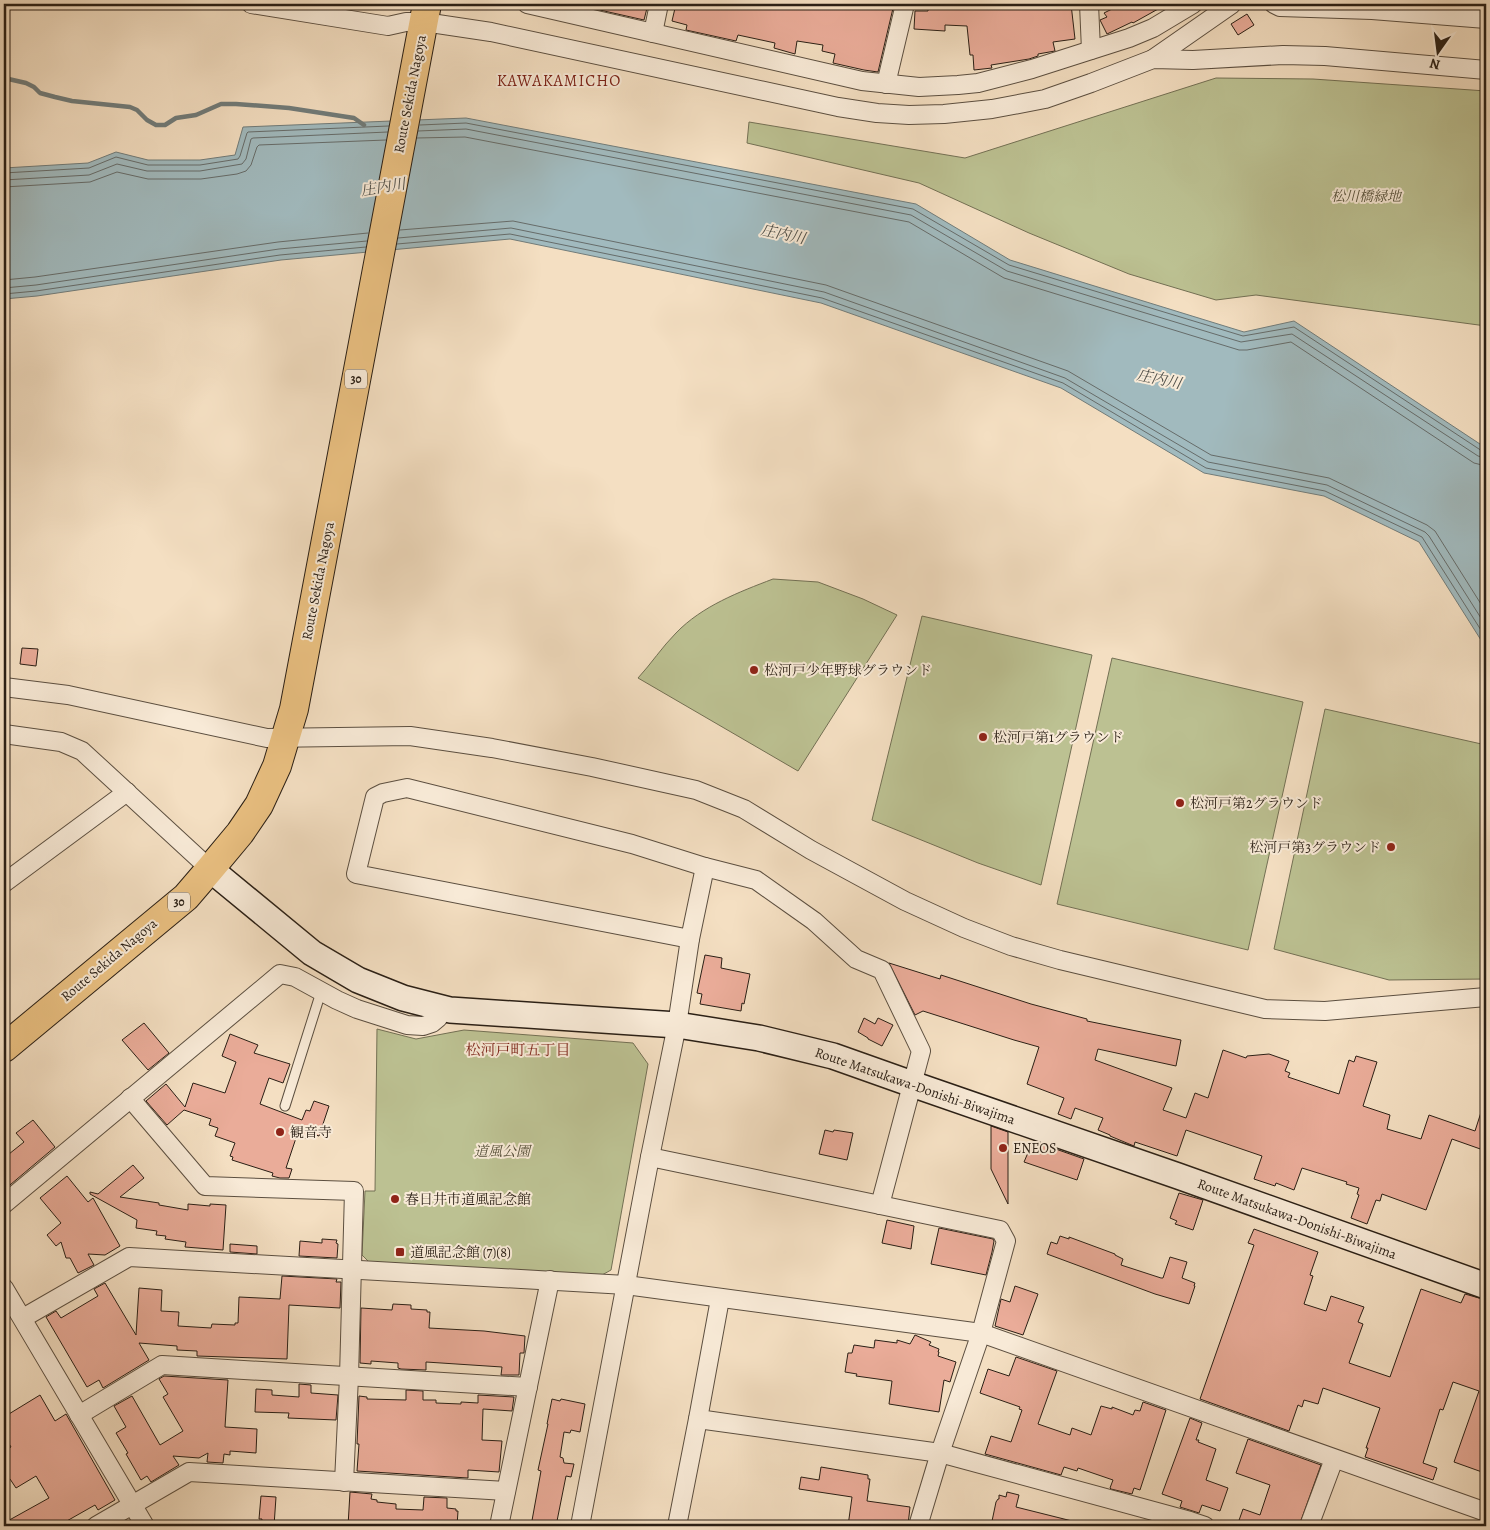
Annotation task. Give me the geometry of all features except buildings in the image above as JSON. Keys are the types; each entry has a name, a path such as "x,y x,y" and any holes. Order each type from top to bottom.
{"main road":[{"name":"Route Sekida Nagoya","path":"4,1048 186,896 240,834 259,805 277,766 294,709 425,13"},
{"name":"Route Matsukawa-Donishi-Biwajima","path":"210,869 312,954 358,980 403,998 450,1010 676,1025 759,1038 833,1056 1486,1286"}],"street":[{"path":"251,4 388,26 406,22 425,13 491,32 838,107 876,113 909,115 944,114 992,109 1045,98 1091,83 1152,59 1232,4"},
{"path":"527,4 862,81 919,87 978,83 1032,69 1122,40 1152,28 1193,4"},
{"path":"653,33 658,4"},
{"path":"886,84 905,4"},
{"path":"1089,4 1091,50"},
{"path":"1274,4 1280,7 1372,10 1486,19"},
{"path":"1152,59 1193,60 1283,55 1326,56 1486,70"},
{"path":"4,687 68,695 268,738 410,736 492,748 592,767 696,790 744,809 811,850 888,892 964,928 1011,946 1060,960 1265,1009 1325,1011 1486,997"},
{"path":"4,734 61,742 82,751 210,869"},
{"path":"690,939 356,874 375,797 407,788 632,844 756,880 814,921 856,959 882,970 921,1051 880,1205"},
{"path":"4,883 127,792"},
{"path":"580,1526 705,866"},
{"path":"4,1204 280,974 295,977 321,992 357,1008 407,1025 423,1026 432,1023 438,1018 444,1008"},
{"path":"130,1098 205,1186 354,1191 344,1482"},
{"path":"650,1157 1000,1230 1006,1241 981,1333 940,1453 918,1526"},
{"path":"23,1318 129,1257 626,1285 981,1333 1486,1512"},
{"path":"499,1526 550,1280"},
{"path":"4,1288 144,1526"},
{"path":"677,1526 720,1298"},
{"path":"79,1415 162,1365 528,1387"},
{"path":"698,1419 940,1453 1194,1525"},
{"path":"1309,1526 1334,1459"},
{"path":"96,1526 188,1472 506,1490"}],"lane":[{"path":"285,1106 321,992"}],"green space":[{"name":"松川橋緑地","path":"1216,78 1313,79 1486,91 1486,326 1256,295 1216,300 1129,274 1029,233 919,183 747,143 749,122 965,158"},
{"name":"松河戸少年野球グラウンド","path":"773,579 818,582 863,599 897,615 798,771 638,678 686,623 709,607"},
{"name":"松河戸第1グラウンド","path":"922,616 1092,655 1041,885 978,863 872,820"},
{"name":"松河戸第2グラウンド","path":"1112,658 1303,702 1248,950 1057,904"},
{"name":"松河戸第3グラウンド","path":"1325,709 1486,745 1486,979 1389,980 1274,949"},
{"name":"道風公園","path":"377,1029 416,1039 464,1030 633,1043 648,1064 611,1270 602,1275 369,1262 362,1255 365,1191 375,1191"}],"water":[{"name":"庄内川","path":"466,118 916,204 1010,260 1244,332 1294,321 1486,448 1486,648 1419,542 1324,496 1204,473 1061,388 821,303 510,239 281,260 37,296 4,299 4,168 88,163 116,152 148,160 200,160 235,155 243,127"}],"waterway":[{"path":"4,78 26,83 40,93 72,101 130,107 137,110 147,120 156,125 165,125 176,118 196,115 221,104 289,108 354,118 364,125"}],"place":[{"name":"松河戸少年野球グラウンド","path":"754,670"},
{"name":"松河戸第1グラウンド","path":"983,737"},
{"name":"松河戸第2グラウンド","path":"1180,803"},
{"name":"松河戸第3グラウンド","path":"1391,847"},
{"name":"観音寺","path":"280,1132"},
{"name":"ENEOS","path":"1003,1148"},
{"name":"春日井市道風記念館","path":"395,1199"},
{"name":"道風記念館 (7)(8)","path":"400,1252"}],"district":[{"name":"KAWAKAMICHO","path":"559,81"},
{"name":"松河戸町五丁目","path":"518,1050"}]}
